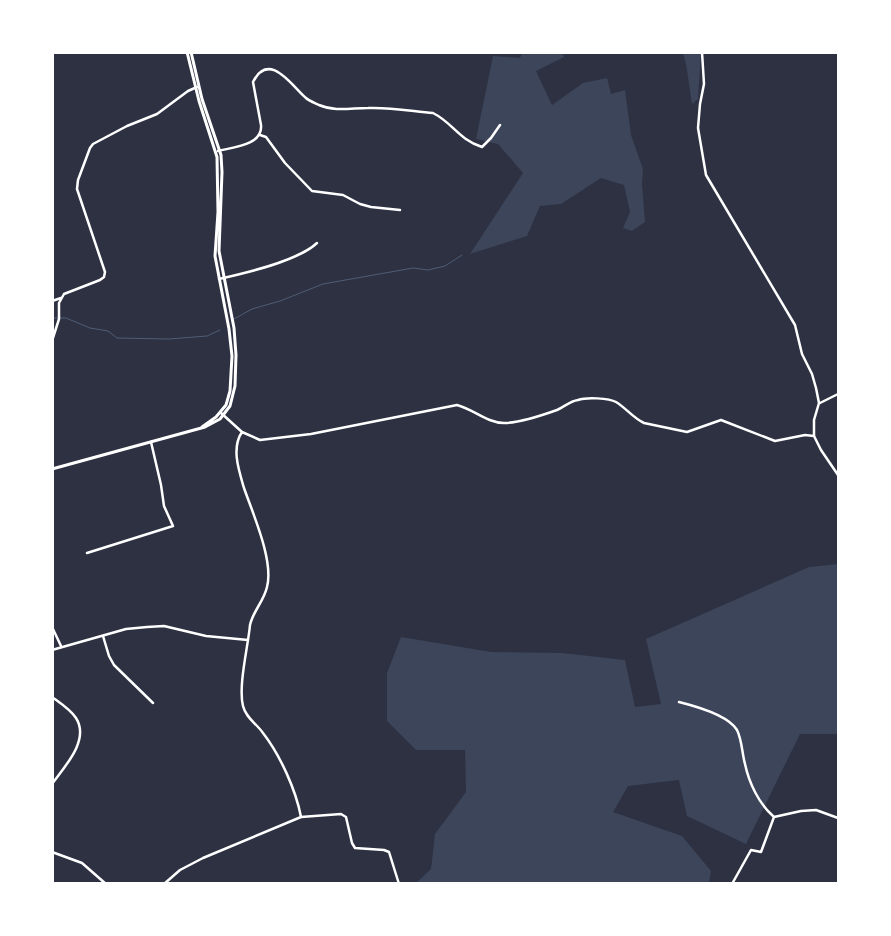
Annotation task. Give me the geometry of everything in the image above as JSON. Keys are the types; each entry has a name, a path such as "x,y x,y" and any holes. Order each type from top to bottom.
{"main road":[{"path":"52,469 212,424 230,406 233,396 236,355 234,328 215,251 218,202 218,151 187,52"},
{"path":"191,52 197,87"}],"street":[{"path":"702,52 704,84 698,128 706,175 795,325 802,354 812,374 819,403 814,420 814,436 820,450 838,475"},
{"path":"218,151 253,142 260,135 261,125 253,82 262,71 270,70 278,71 306,98 325,107 346,110 387,108 433,113 464,139 482,147 500,125"},
{"path":"52,301 104,277 105,272 77,188 81,169 90,148 93,144 127,126 157,114 188,91 197,87"},
{"path":"260,135 266,137 285,163 312,191 343,195 360,204 371,207 400,210"},
{"path":"221,278 302,254 317,243"},
{"path":"52,342 59,319 61,298"},
{"path":"819,403 838,394"},
{"path":"222,414 242,432 260,440 274,440 390,420 426,410 458,405 492,420 504,423 556,410 578,400 596,399 615,402 637,420 644,423 687,432 721,420 775,441 805,435 814,436"},
{"path":"242,432 236,447 240,471 266,556 269,578 265,594 252,617 243,678 242,705 247,716 269,742 284,768 302,817"},
{"path":"87,553 173,526 164,506 151,442"},
{"path":"52,650 129,629 164,626 206,636 248,640"},
{"path":"52,627 62,647"},
{"path":"103,636 109,656 114,664 153,703"},
{"path":"52,697 76,718 81,735 66,764 52,784"},
{"path":"679,702 723,718 736,729 752,784 765,809 774,817"},
{"path":"774,817 816,810 838,818"},
{"path":"164,884 180,870 203,858 302,817 341,814 346,817 352,844 355,848 389,852 399,884"},
{"path":"732,884 751,850 761,852 774,817"},
{"path":"52,852 82,863 106,884"}],"shaded area":[{"path":"522,53 562,53 564,57 536,71 552,105 583,83 607,78 611,94 625,90 631,135 643,169 642,184 645,222 632,231 623,228 630,212 624,185 601,178 561,204 540,206 527,236 470,254 523,173 498,144 476,139 493,56 520,58"},
{"path":"683,53 701,53 698,99 692,104 686,64"},
{"path":"838,564 838,734 800,734 746,844 687,816 679,780 628,786 613,812 682,836 711,871 709,883 416,883 431,869 435,834 466,792 465,750 416,750 387,721 387,673 401,637 491,652 562,653 625,660 635,707 661,704 646,639 809,567"}],"waterway":[{"path":"234,319 252,309 280,301 323,284 413,268 428,270 445,266 462,255"},
{"path":"52,318 58,318"},
{"path":"60,318 66,318 90,328 108,331 117,338 169,339 207,336 220,330"}]}
